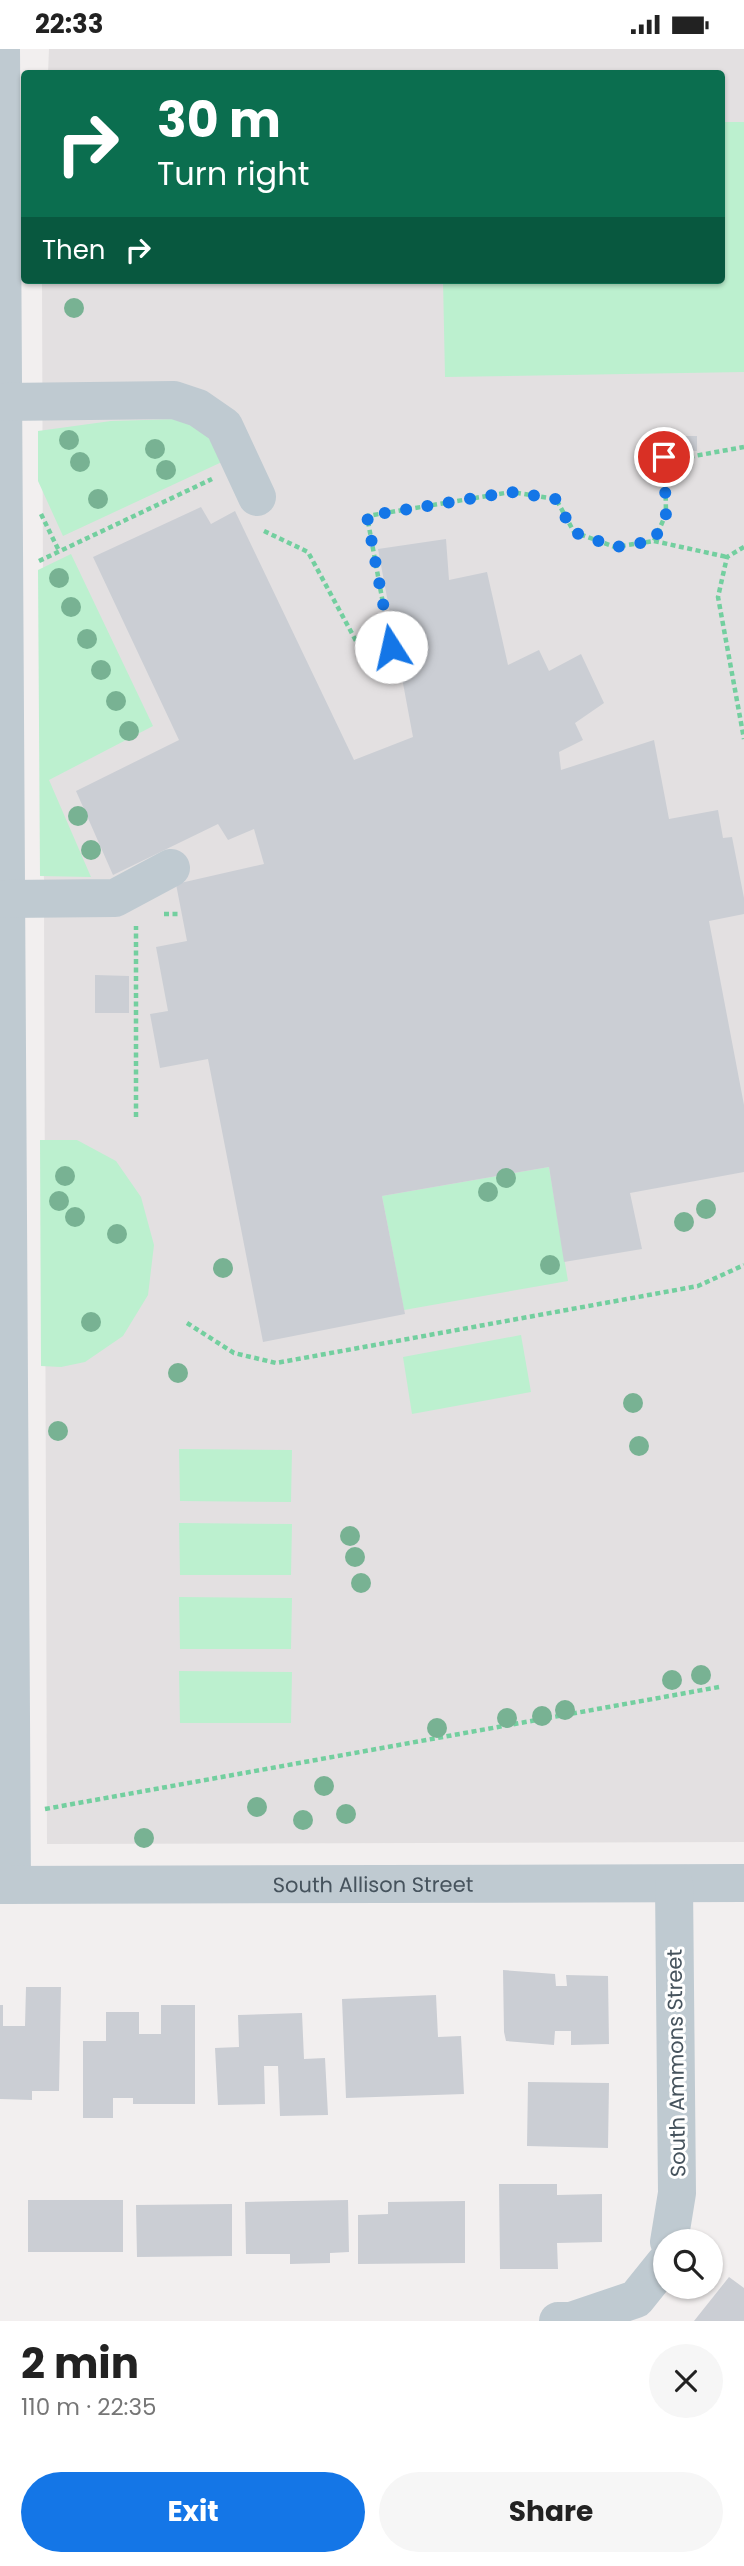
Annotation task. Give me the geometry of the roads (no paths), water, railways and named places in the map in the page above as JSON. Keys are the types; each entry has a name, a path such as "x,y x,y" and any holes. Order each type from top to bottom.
{"street":[{"path":"2,49 6,899 6,1885"},
{"path":"4,402 174,400 198,408 224,426 251,496"},
{"path":"6,899 115,898 171,868"},
{"name":"South Allison Street","path":"6,1885 744,1883"},
{"name":"South Ammons Street","path":"671,2229 677,2193 674,1884"},
{"path":"558,2321 571,2321 636,2299 653,2278"}]}
